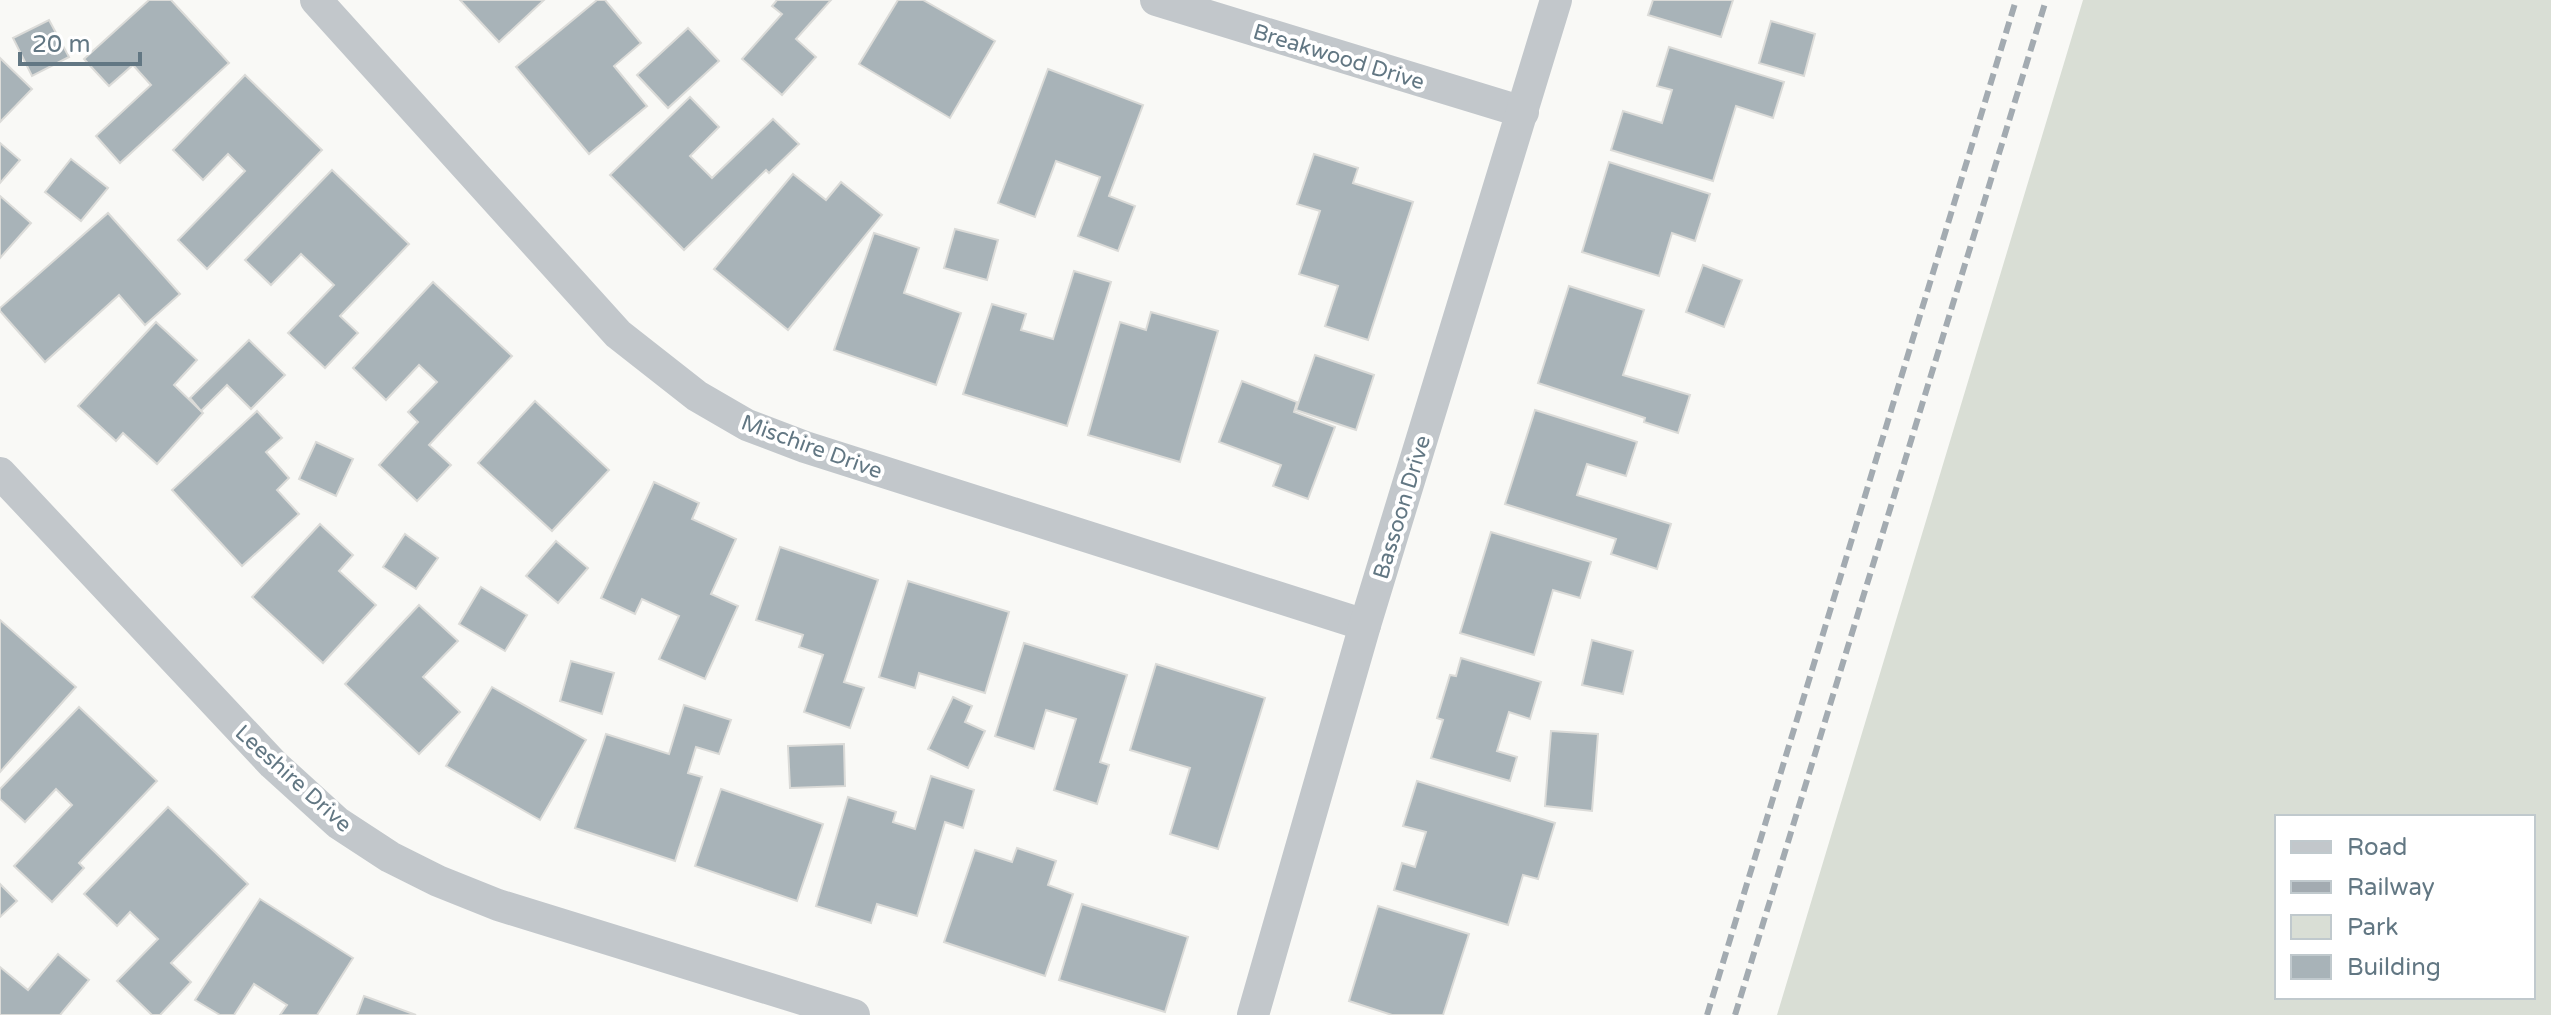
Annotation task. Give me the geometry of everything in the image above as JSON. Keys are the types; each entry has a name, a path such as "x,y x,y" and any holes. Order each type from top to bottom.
{"street":[{"name":"Mischire Drive","path":"316,0 618,334 697,396 747,425 805,447 1365,625"},
{"name":"Breakwood Drive","path":"1156,0 1523,112"},
{"name":"Bassoon Drive","path":"1253,1015 1365,625 1556,0"},
{"name":"Leeshire Drive","path":"4,487 273,764 338,823 390,857 438,881 498,905 854,1015"}],"green space":[{"path":"2083,0 2551,0 2551,1015 1777,1015"}],"building":[{"path":"149,0 171,0 229,63 120,163 96,136 151,85 133,65 109,86 84,59"},
{"path":"460,0 544,0 499,42"},
{"path":"597,0 605,0 641,43 614,66 647,106 589,154 516,67"},
{"path":"777,0 831,0 796,39 816,57 782,95 742,59 782,14 772,6"},
{"path":"898,0 923,0 995,41 950,118 859,64"},
{"path":"1653,0 1733,0 1721,37 1648,15"},
{"path":"49,20 69,57 32,76 13,38"},
{"path":"1771,21 1815,34 1804,76 1759,63"},
{"path":"688,28 719,61 668,108 637,75"},
{"path":"1669,47 1784,82 1773,118 1736,106 1713,181 1611,150 1623,111 1662,123 1672,90 1657,86"},
{"path":"0,58 32,89 0,122"},
{"path":"1048,69 1143,105 1109,196 1135,206 1118,251 1078,236 1100,177 1056,161 1035,217 998,203"},
{"path":"245,75 322,150 207,269 178,240 245,171 228,154 203,180 173,150"},
{"path":"690,97 719,127 690,156 712,178 773,119 799,144 769,173 766,170 684,250 610,175"},
{"path":"0,143 20,160 0,183"},
{"path":"1314,154 1358,168 1353,183 1413,202 1368,340 1325,326 1338,286 1299,274 1320,211 1297,204"},
{"path":"71,159 108,188 81,221 45,192"},
{"path":"1609,162 1710,194 1695,241 1672,233 1659,276 1582,252"},
{"path":"332,170 409,244 340,316 358,333 325,368 288,333 334,285 301,254 271,285 245,260"},
{"path":"793,174 826,200 841,182 882,215 788,330 714,269"},
{"path":"0,196 31,223 0,258"},
{"path":"108,213 180,294 145,325 119,295 45,362 0,308"},
{"path":"955,229 998,240 987,280 944,268"},
{"path":"874,233 919,248 904,293 961,313 936,385 834,350"},
{"path":"1703,265 1742,280 1724,327 1686,312"},
{"path":"1074,271 1111,282 1067,426 963,394 992,304 1026,314 1021,330 1053,339"},
{"path":"433,282 512,356 429,445 451,465 417,501 379,465 418,422 408,412 437,382 419,365 386,400 353,368"},
{"path":"1569,286 1644,310 1623,375 1690,395 1678,433 1644,422 1645,418 1538,383"},
{"path":"1151,312 1218,331 1180,462 1088,435 1120,322 1146,330"},
{"path":"156,322 197,360 174,385 203,413 157,464 123,433 116,441 78,406"},
{"path":"249,340 285,375 251,409 227,385 201,411 190,398"},
{"path":"1315,355 1374,375 1356,430 1296,410"},
{"path":"1242,381 1297,402 1294,412 1335,427 1308,499 1273,486 1281,465 1219,442"},
{"path":"535,401 609,470 552,531 478,463"},
{"path":"1535,410 1637,442 1626,476 1587,464 1577,495 1671,524 1657,569 1611,554 1616,539 1505,504"},
{"path":"257,411 282,438 266,452 289,478 277,490 299,514 242,566 172,490"},
{"path":"316,442 353,459 336,496 299,479"},
{"path":"654,482 699,503 692,519 736,539 711,594 738,606 705,679 659,659 679,616 642,599 635,614 601,598"},
{"path":"320,524 353,555 339,571 376,605 323,663 252,597"},
{"path":"1491,532 1591,562 1580,598 1553,590 1534,655 1460,633"},
{"path":"405,534 438,558 416,589 383,567"},
{"path":"556,541 588,568 558,603 526,576"},
{"path":"780,547 878,580 844,682 864,688 850,728 804,712 823,655 799,647 803,635 756,620"},
{"path":"908,581 1009,612 985,693 919,673 915,688 879,677"},
{"path":"481,587 527,615 505,651 459,624"},
{"path":"419,605 458,641 423,677 460,712 419,754 345,684"},
{"path":"0,620 76,687 0,772"},
{"path":"1592,640 1633,651 1623,694 1582,685"},
{"path":"1024,643 1127,675 1100,762 1109,765 1097,804 1054,790 1076,719 1046,710 1034,749 995,736"},
{"path":"1461,658 1541,682 1530,719 1509,712 1497,751 1517,757 1510,781 1431,758 1443,720 1437,718 1450,675 1456,676"},
{"path":"571,661 614,673 602,714 560,701"},
{"path":"1156,664 1265,698 1218,849 1170,834 1190,768 1130,750"},
{"path":"492,687 586,740 540,820 446,766"},
{"path":"953,697 972,706 965,722 985,731 968,768 928,749"},
{"path":"684,705 731,720 719,754 696,747 688,773 702,777 675,861 575,828 606,734 669,754"},
{"path":"79,707 157,781 79,863 84,868 52,902 14,866 72,805 56,789 25,822 0,799 0,789"},
{"path":"1551,731 1598,734 1592,811 1545,806"},
{"path":"844,744 845,786 790,788 788,746"},
{"path":"931,776 974,790 963,828 945,822 917,916 877,904 871,923 816,906 848,797 896,812 893,822 915,829"},
{"path":"1417,781 1555,823 1538,879 1523,875 1508,925 1394,890 1402,863 1415,867 1426,832 1403,826"},
{"path":"721,789 823,824 797,901 695,866"},
{"path":"168,807 248,884 171,963 191,982 160,1015 152,1015 117,981 158,939 130,912 117,926 84,894"},
{"path":"1017,848 1056,861 1048,885 1073,894 1045,976 944,942 975,850 1012,862"},
{"path":"0,884 17,901 0,917"},
{"path":"260,899 353,958 317,1015 280,1015 287,1005 254,984 234,1015 220,1015 195,1000"},
{"path":"1082,904 1188,937 1165,1012 1059,980"},
{"path":"1378,906 1469,934 1443,1015 1392,1015 1349,1001"},
{"path":"58,954 89,980 60,1015 0,1015 0,967 28,990"},
{"path":"364,996 416,1015 357,1015"}],"railway":[{"path":"1707,1015 2016,0"},
{"path":"1735,1015 2046,0"}]}
